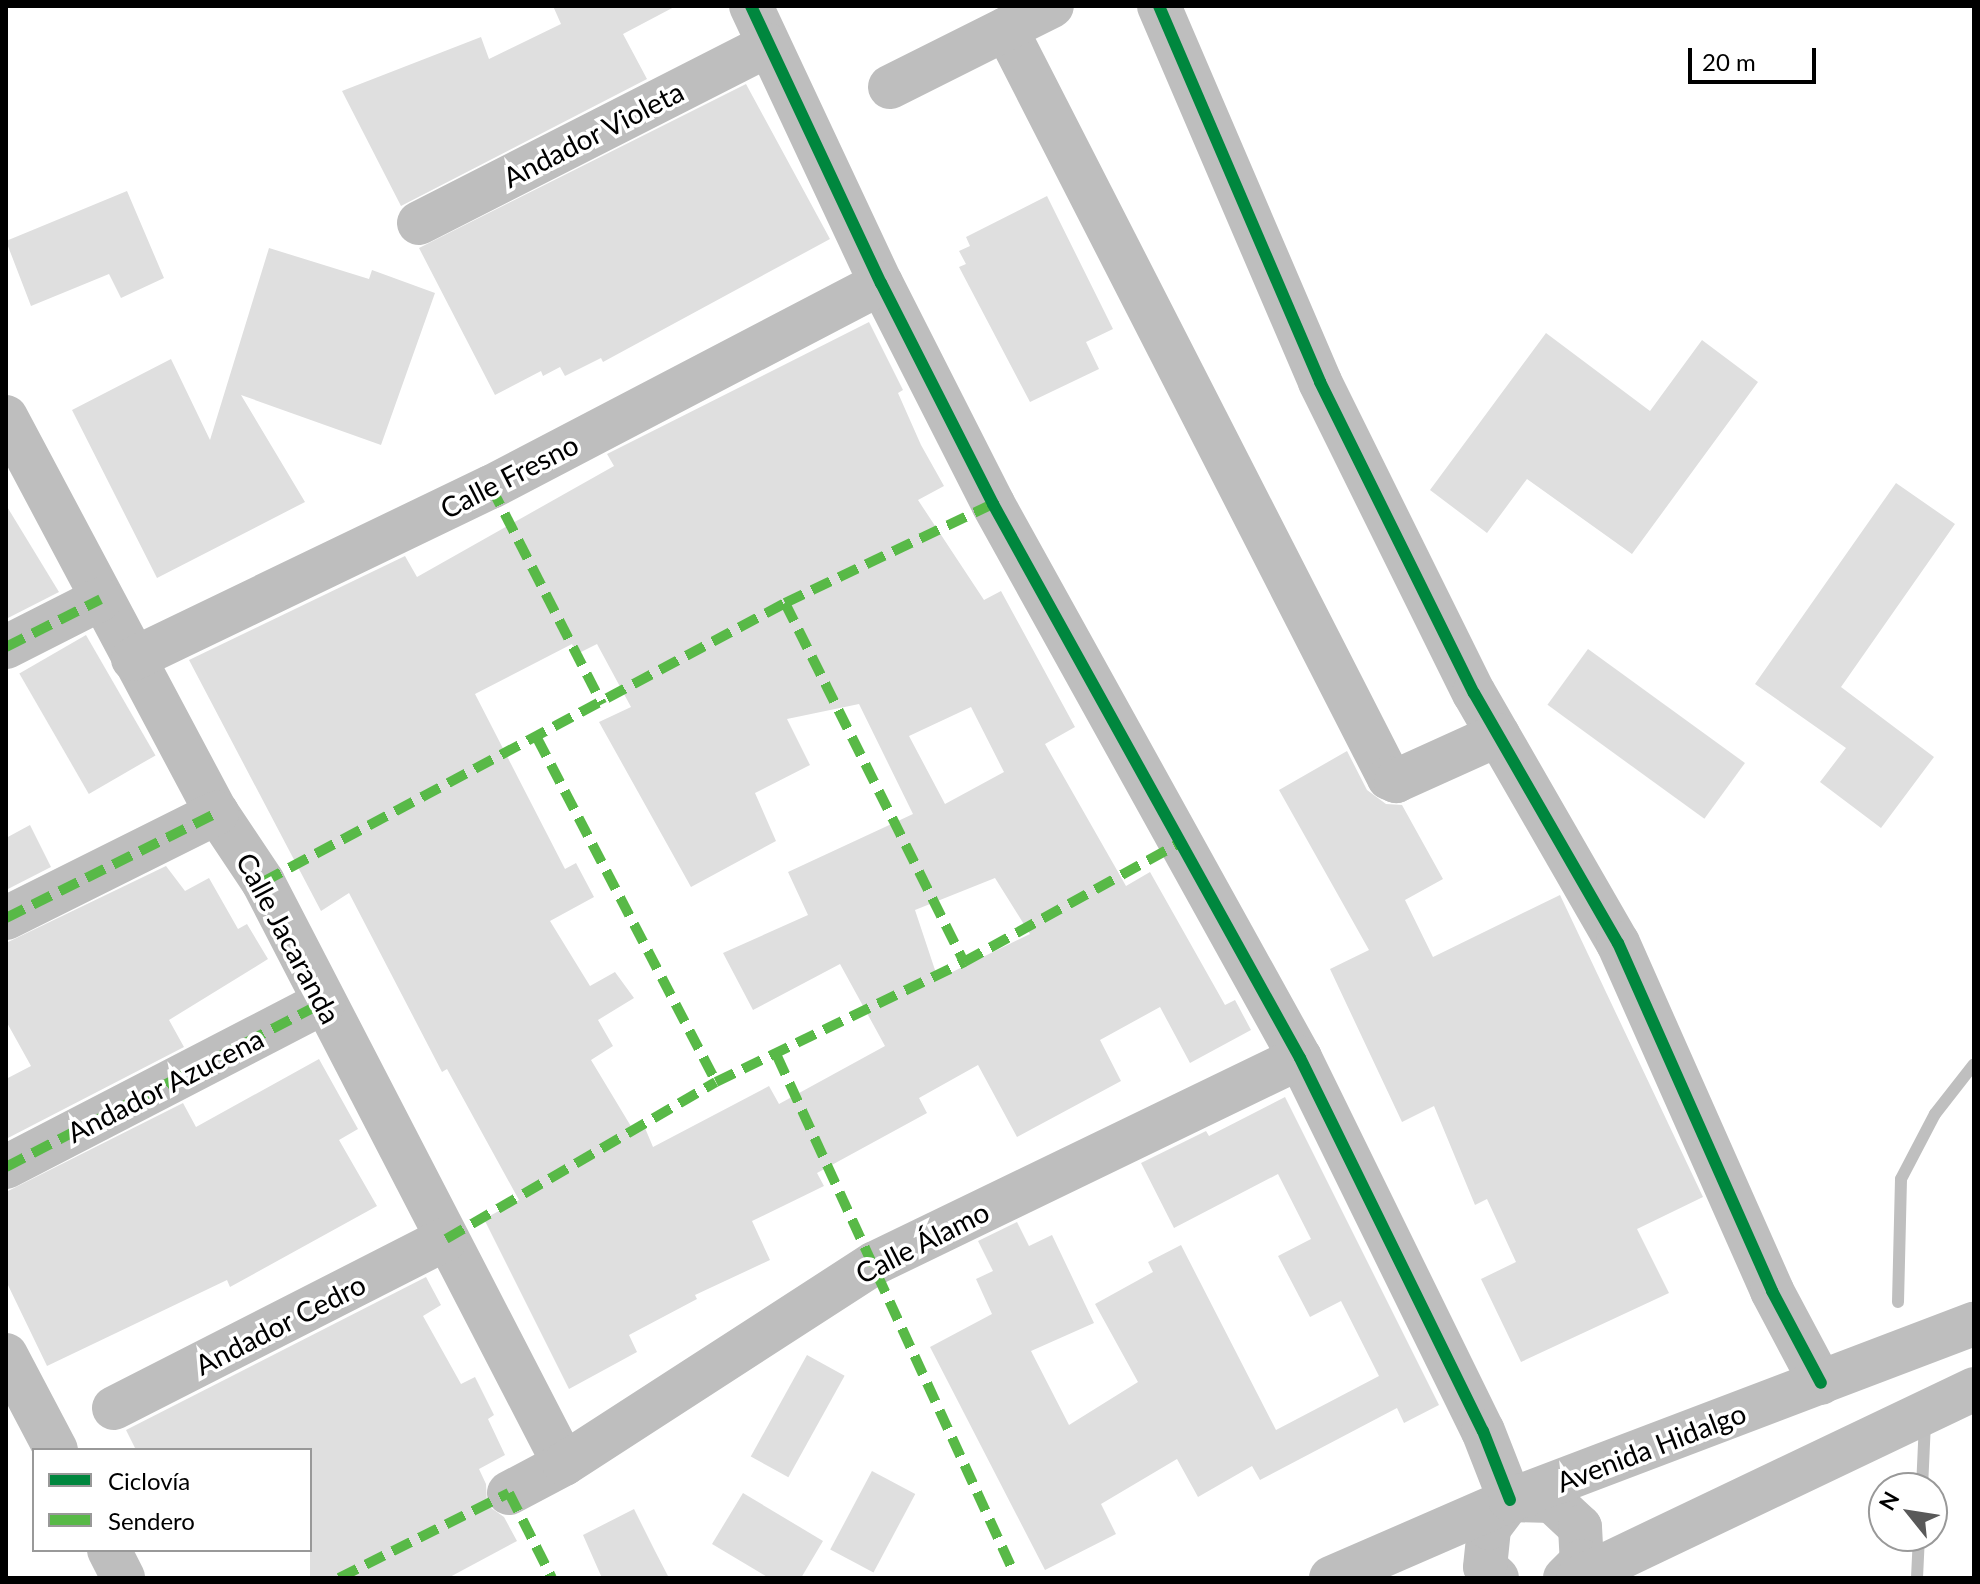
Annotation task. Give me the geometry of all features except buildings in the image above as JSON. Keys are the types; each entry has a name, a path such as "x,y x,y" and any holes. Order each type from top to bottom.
{"street":[{"path":"890,87 1052,6"},
{"path":"1159,6 1320,382 1498,735 1618,943 1772,1291 1821,1383"},
{"path":"759,26 881,283 993,504 1300,1058 1483,1431 1510,1500"},
{"name":"Andador Violeta","path":"419,223 759,26"},
{"path":"1006,29 1389,778 1396,781 1498,735"},
{"name":"Calle Fresno","path":"133,659 491,487 881,283"},
{"name":"Calle Jacaranda","path":"6,417 217,813 263,882 564,1464"},
{"path":"6,647 101,599"},
{"path":"6,918 217,813"},
{"name":"Andador Azucena","path":"6,1167 324,1002"},
{"name":"Calle Álamo","path":"509,1493 564,1464 875,1263 1300,1058"},
{"name":"Andador Cedro","path":"114,1408 446,1239"},
{"name":"Avenida Hidalgo","path":"1331,1578 1510,1500 1974,1324"},
{"path":"6,1355 55,1448"},
{"path":"1578,1578 1974,1389"},
{"path":"1497,1578 1485,1567 1489,1528 1510,1500"},
{"path":"1510,1500 1552,1501 1580,1527 1582,1561 1565,1578"},
{"path":"110,1552 123,1578"}],"waterway":[{"path":"1898,1302 1901,1179 1935,1114 1974,1064"},
{"path":"1923,1472 1925,1423"},
{"path":"1917,1578 1918,1552"}],"marked path":[{"path":"491,487 602,704"},
{"path":"263,882 785,603 993,504"},
{"path":"6,647 101,599"},
{"path":"785,603 964,962"},
{"path":"537,738 716,1082"},
{"path":"6,918 217,813"},
{"path":"446,1239 716,1082 964,962 1180,843"},
{"path":"6,1167 324,1002"},
{"path":"777,1056 1014,1573"},
{"path":"339,1578 509,1493 552,1578"}],"cycle path":[{"path":"751,6 881,283 993,504 1300,1058 1483,1431 1510,1500"},
{"path":"1159,6 1320,382 1474,693 1618,943 1772,1291 1821,1383"}]}
